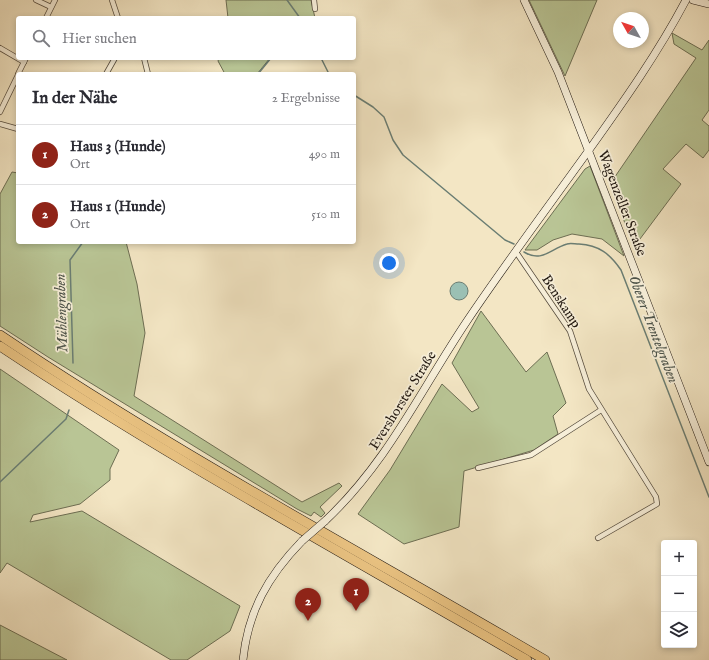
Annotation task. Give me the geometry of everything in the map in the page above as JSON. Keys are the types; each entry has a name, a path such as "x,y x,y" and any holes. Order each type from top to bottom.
{"highway":[{"path":"0,335 41,362 190,453 545,660"},
{"path":"0,346 126,426 222,484 527,660"}],"street":[{"path":"36,0 51,7"},
{"path":"47,16 55,0"},
{"path":"112,0 117,16"},
{"path":"314,0 315,9"},
{"name":"Wagenzeller Straße","path":"524,0 558,72 709,462"},
{"name":"Evershorster Straße","path":"243,660 252,617 263,592 277,569 355,490 382,456 466,322 646,69 686,0"},
{"path":"693,0 709,4"},
{"path":"0,48 16,56"},
{"path":"19,72 25,60"},
{"path":"107,72 114,60"},
{"path":"144,60 148,72"},
{"path":"0,112 16,78"},
{"path":"0,124 16,128"},
{"name":"Benskamp","path":"516,252 570,331 589,389 656,497 657,504 598,538"},
{"path":"478,468 531,455 601,410"}],"green space":[{"path":"226,0 311,0 315,16 228,16"},
{"path":"529,0 597,0 565,76"},
{"path":"672,33 702,50 709,40 709,110 702,120 709,126 709,150 703,158 686,144 663,169 681,184 634,247 610,184 696,58 674,44"},
{"path":"268,60 259,72 224,72 218,61"},
{"path":"590,166 624,256 602,239 572,234 553,240 537,250 525,250 585,169"},
{"path":"12,172 16,173 16,244 127,244 137,284 145,333 134,396 302,502 339,483 342,486 320,507 325,513 321,517 314,512 311,516 297,509 48,357 0,326 0,194"},
{"path":"481,311 526,372 547,352 566,403 553,416 558,434 534,450 464,471 459,527 404,544 358,514 390,470 442,384 472,412 479,408 452,363"},
{"path":"0,369 119,450 110,469 110,480 80,504 33,515 30,522 82,511 240,606 230,631 187,660 171,660 7,563 0,573"},
{"path":"0,625 67,660 0,660"}],"water":[{"path":"459,282 465,285 468,291 465,297 459,300 453,297 450,291 453,285"}],"waterway":[{"name":"Mühlengraben","path":"287,0 299,16"},
{"name":"Mühlengraben","path":"260,72 269,60"},
{"name":"Oberer Trentelgraben","path":"322,60 328,72"},
{"name":"Oberer Trentelgraben","path":"356,96 373,107 384,117 393,140 403,155 505,240 514,244"},
{"name":"Mühlengraben","path":"73,363 70,260 82,244"},
{"name":"Oberer Trentelgraben","path":"524,252 530,255 541,256 567,244 586,245 603,251 617,264 621,270 709,497"},
{"name":"Mühlengraben","path":"0,482 66,419 69,410"}],"place":[{"name":"Haus 3 (Hunde)","path":"356,611"},
{"name":"Haus 1 (Hunde)","path":"308,621"}]}
